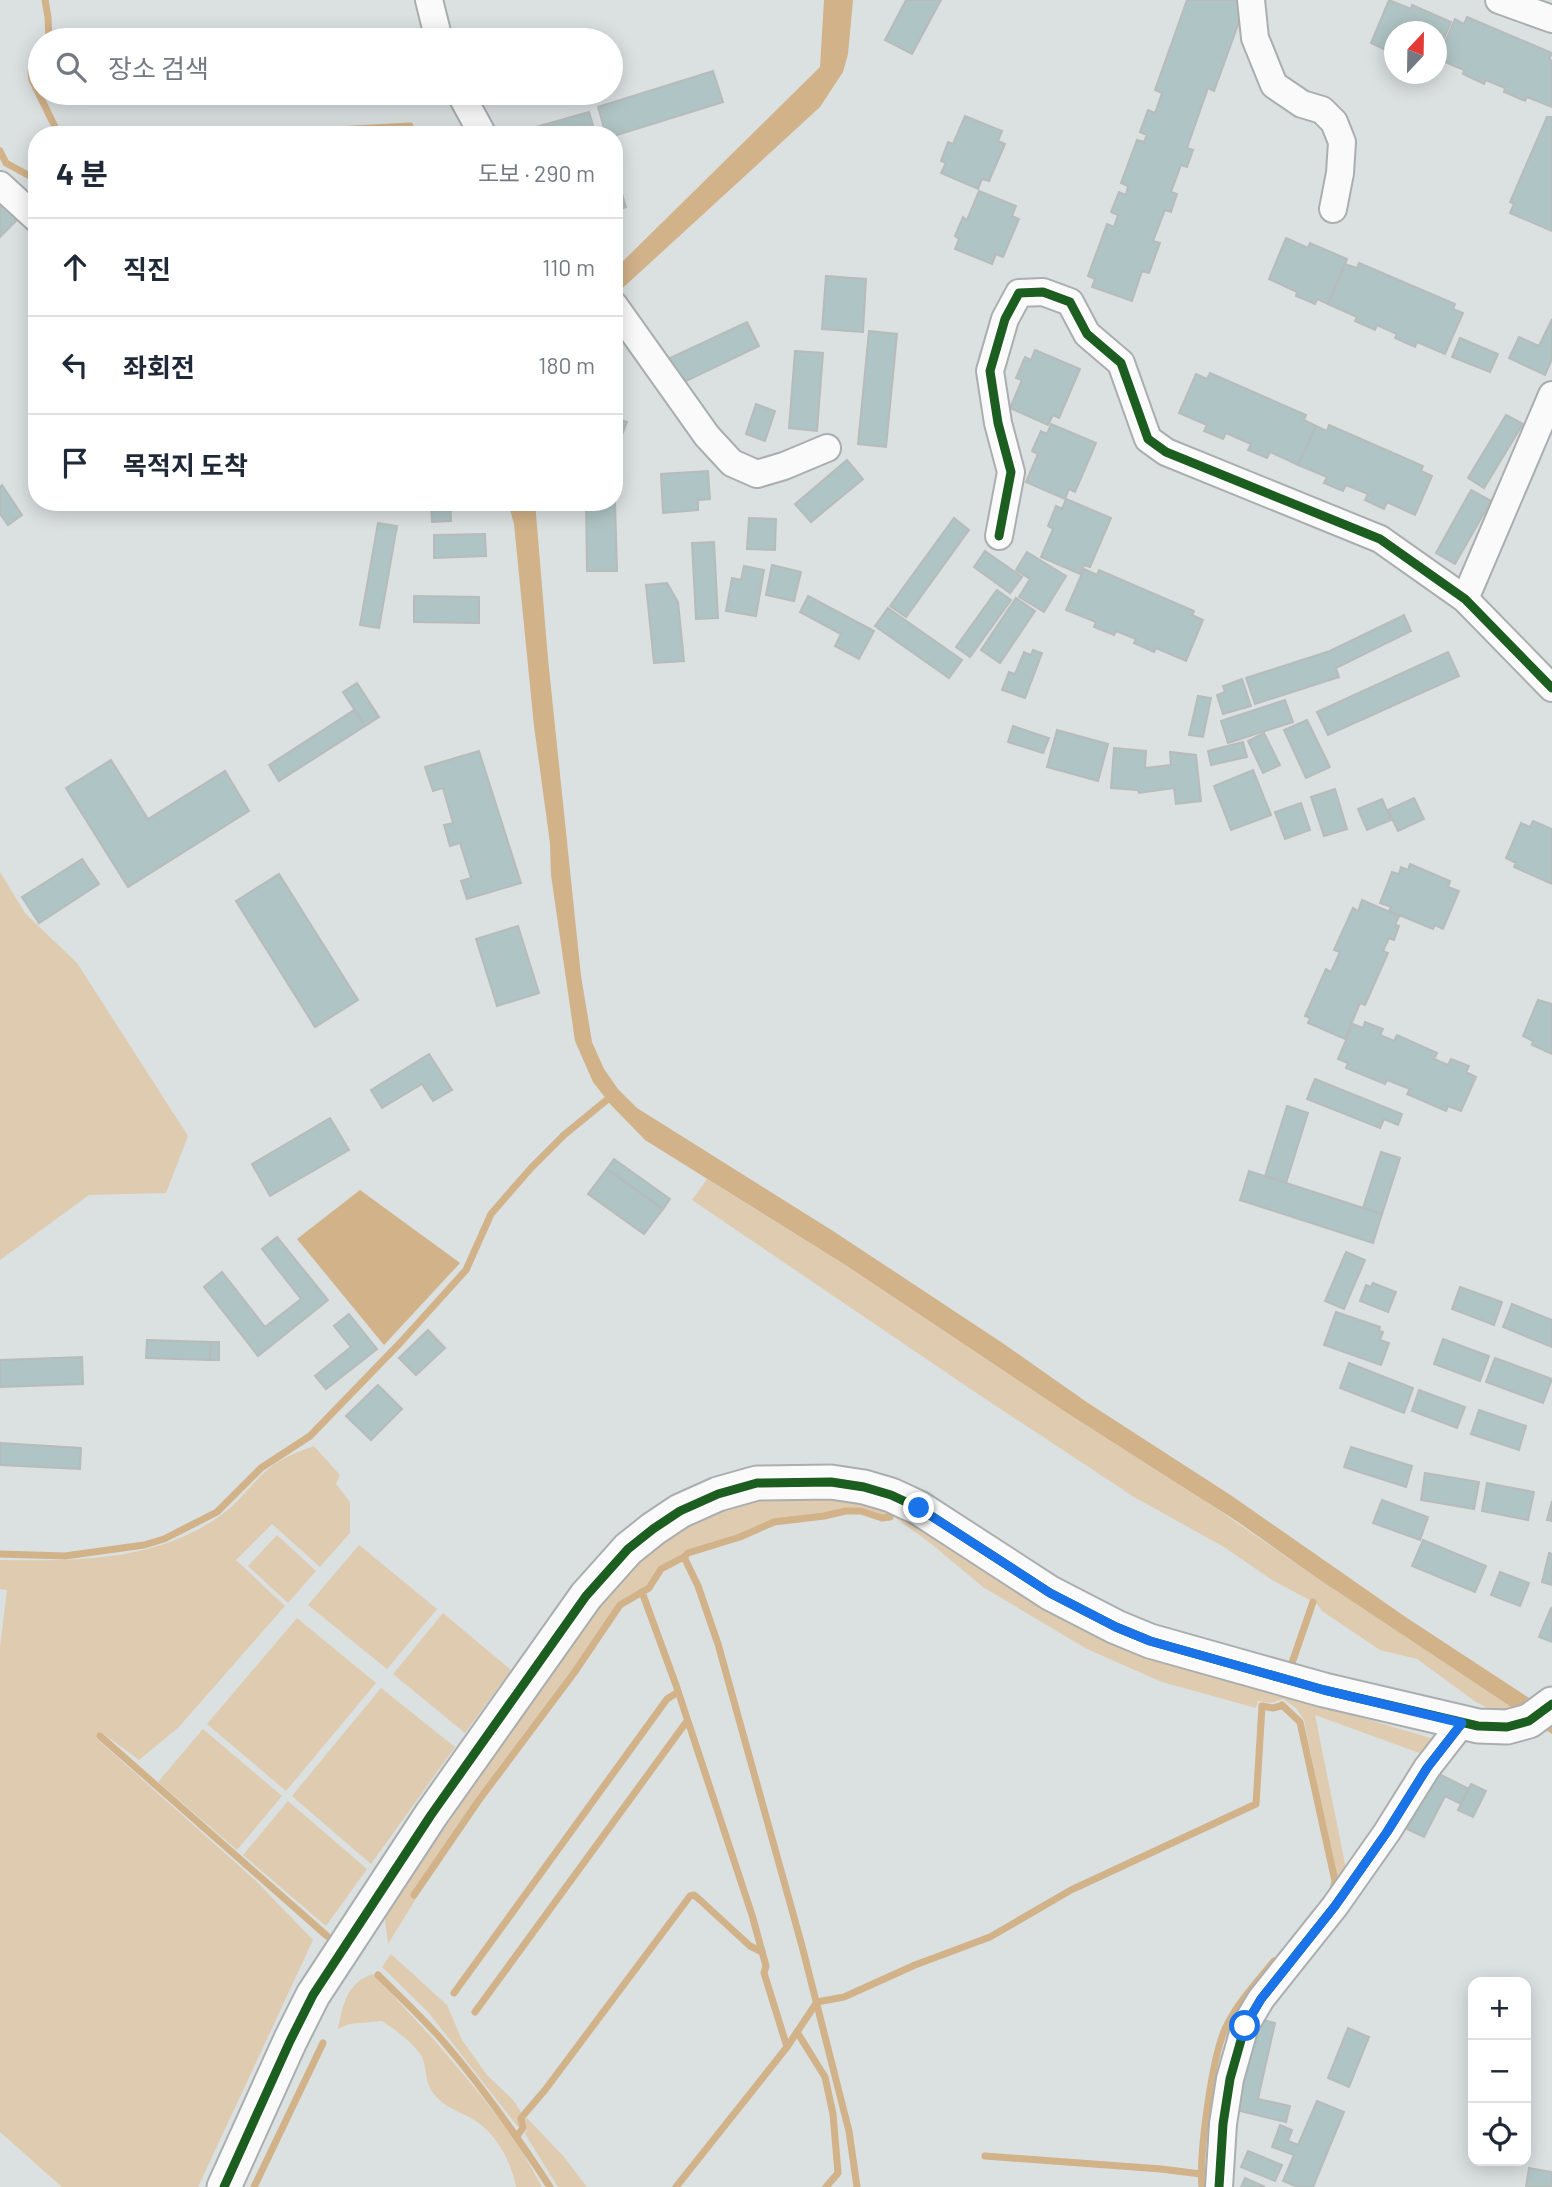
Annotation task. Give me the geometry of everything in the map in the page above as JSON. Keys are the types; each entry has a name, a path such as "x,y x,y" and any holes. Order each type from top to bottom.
{"street":[{"path":"429,0 436,28"},
{"path":"1251,0 1255,38 1274,85 1302,104 1322,110 1334,122 1342,142 1340,173 1333,209"},
{"path":"1499,0 1552,19"},
{"path":"467,105 478,126"},
{"path":"0,185 28,211"},
{"path":"999,536 1011,472 998,422 990,371 1005,319 1018,293 1043,292 1070,302 1087,334 1121,363 1148,439 1166,452 1380,539 1465,599 1552,688"},
{"path":"623,318 707,436 732,463 757,474 827,448"},
{"path":"1465,599 1552,395"},
{"path":"224,2187 313,1995 431,1815 586,1596 628,1549 653,1529 680,1511 718,1494 757,1483 831,1482 864,1487 891,1495 919,1508 1050,1593 1105,1622 1150,1641 1324,1690 1478,1726 1507,1727 1543,1711"},
{"path":"1219,2187 1223,2124 1230,2079 1245,2026 1261,1999 1335,1906 1387,1832 1427,1768 1462,1723"}],"shaded area":[{"path":"824,0 853,0 848,54 843,72 820,107 623,288 623,261 820,67"},
{"path":"510,511 536,511 548,659 581,976 592,1042 604,1069 618,1089 637,1108 833,1231 1001,1342 1088,1403 1232,1496 1407,1618 1552,1713 1552,1734 1317,1578 1238,1522 1064,1411 847,1266 645,1140 611,1105 593,1082 575,1041 551,875 550,843 534,726 514,524"},
{"path":"0,872 25,913 77,963 188,1136 166,1193 89,1195 0,1260"},
{"path":"707,1179 847,1266 1064,1411 1185,1487 1519,1712 1499,1714 1476,1702 1417,1659 1380,1650 1322,1611 1317,1604 1272,1580 1224,1547 1134,1497 692,1200"},
{"path":"360,1190 460,1263 384,1345 297,1239"},
{"path":"314,1446 340,1475 336,1484 350,1502 350,1533 320,1567 272,1524 236,1560 285,1606 178,1728 139,1760 101,1732 96,1738 257,1882 313,1940 198,2187 62,2187 0,2132 0,1647 7,1590 0,1589 0,1560 84,1559 140,1551 166,1543 217,1518 272,1466"},
{"path":"821,1494 874,1504 1135,1651 1431,1738 1428,1749 1425,1755 1315,1715 1346,1869 1337,1882 1304,1720 1296,1708 1283,1699 1271,1703 1258,1701 1256,1708 1162,1682 1087,1649 983,1587 929,1542 891,1515 882,1516 860,1509 845,1509 773,1520 738,1536 687,1551 683,1556 660,1567 648,1586 619,1603 412,1894 417,1897 388,1944 385,1920 389,1909 610,1588 668,1530 758,1497"},
{"path":"277,1535 316,1571 288,1603 248,1566"},
{"path":"359,1545 437,1609 387,1669 308,1605"},
{"path":"443,1613 511,1670 465,1733 393,1674"},
{"path":"297,1618 376,1683 286,1791 207,1724"},
{"path":"381,1688 455,1747 371,1864 292,1796"},
{"path":"203,1729 282,1796 237,1850 158,1782"},
{"path":"288,1801 367,1869 326,1926 243,1855"},
{"path":"391,1954 447,2005 462,2040 487,2075 513,2100 521,2112 518,2127 428,2012 382,1967"},
{"path":"373,1974 479,2093 516,2140 542,2187 516,2187 506,2156 494,2138 478,2123 437,2097 430,2089 422,2057 398,2032 382,2021 349,2024 338,2029 344,2003 351,1989"},
{"path":"527,2118 564,2157 587,2187 558,2187 525,2134 527,2130 524,2120"}],"building":[{"path":"906,0 941,0 912,54 885,40"},
{"path":"1187,0 1240,0 1238,5 1244,8 1214,91 1208,88 1187,148 1193,150 1187,167 1181,165 1171,192 1177,194 1171,212 1165,210 1153,241 1160,243 1149,273 1142,271 1132,301 1092,287 1095,279 1088,276 1107,224 1114,227 1118,215 1111,212 1119,192 1126,195 1128,186 1121,183 1137,140 1144,142 1147,135 1140,132 1148,110 1155,113 1162,93 1155,90"},
{"path":"1389,0 1411,9 1412,5 1451,22 1447,31 1447,21 1384,21 1384,49 1371,43"},
{"path":"1467,17 1552,53 1549,59 1552,61 1552,107 1527,97 1525,101 1486,80 1484,84 1463,74 1464,70 1447,63 1447,38 1455,19 1464,24"},
{"path":"713,71 723,102 623,133 623,126 603,126 598,107 623,105 623,99"},
{"path":"589,112 593,126 539,126"},
{"path":"965,116 1002,131 998,141 1005,144 989,181 982,179 978,189 941,173 946,163 941,161 948,142 953,144"},
{"path":"1547,117 1552,117 1552,231 1510,213 1514,204 1510,202"},
{"path":"979,191 1016,206 1012,216 1019,219 1003,257 996,254 992,264 955,249 959,239 955,236 963,217 967,220"},
{"path":"0,202 17,220 0,237"},
{"path":"1286,238 1308,248 1310,243 1347,259 1328,304 1317,299 1315,304 1296,296 1297,292 1269,279"},
{"path":"1359,263 1455,304 1453,309 1463,313 1445,354 1417,342 1415,347 1395,338 1397,334 1377,325 1375,330 1355,321 1357,317 1328,304 1345,264 1357,268"},
{"path":"826,276 866,279 863,332 822,329"},
{"path":"1552,319 1552,359 1545,375 1509,358 1519,337 1539,346"},
{"path":"747,322 759,346 680,384 668,359"},
{"path":"869,331 897,334 886,447 858,444"},
{"path":"1460,338 1498,354 1490,372 1452,357"},
{"path":"1035,350 1080,369 1059,418 1053,415 1048,425 1010,408 1022,380 1016,378 1025,357 1031,360"},
{"path":"795,351 823,353 817,431 789,428"},
{"path":"1210,373 1306,415 1304,420 1316,426 1298,465 1270,452 1267,458 1248,450 1251,444 1226,433 1223,439 1204,431 1207,425 1179,413 1196,374 1207,379"},
{"path":"756,404 775,411 765,441 746,434"},
{"path":"1506,415 1523,424 1484,488 1468,478"},
{"path":"1051,424 1096,443 1075,492 1069,489 1065,499 1026,482 1038,454 1032,451 1041,431 1047,434"},
{"path":"1329,425 1423,466 1421,471 1432,476 1415,515 1387,502 1384,509 1365,500 1368,494 1346,485 1343,491 1324,483 1327,477 1298,465 1316,426 1327,431"},
{"path":"847,460 863,479 811,522 795,504"},
{"path":"708,471 710,499 698,500 698,510 663,513 661,474"},
{"path":"2,485 22,515 8,525 0,514"},
{"path":"1471,490 1491,501 1455,564 1436,553"},
{"path":"1066,499 1111,518 1090,567 1084,565 1080,574 1041,557 1053,529 1048,526 1056,506 1062,509"},
{"path":"431,511 450,511 451,521 432,522"},
{"path":"586,511 615,511 617,571 587,571"},
{"path":"749,518 776,519 775,550 747,549"},
{"path":"954,518 969,530 906,617 890,606"},
{"path":"378,523 397,526 379,628 360,625"},
{"path":"485,534 486,556 434,558 434,535"},
{"path":"714,542 718,618 696,619 692,543"},
{"path":"985,551 1022,577 1010,593 974,567"},
{"path":"1027,552 1066,576 1044,612 1019,597 1030,579 1016,570"},
{"path":"772,565 801,572 794,601 766,595"},
{"path":"744,566 764,570 756,616 726,611 732,578 741,580"},
{"path":"1084,569 1097,575 1099,570 1194,611 1192,615 1203,620 1186,661 1156,648 1154,652 1134,643 1136,639 1116,631 1114,635 1094,627 1096,622 1066,610"},
{"path":"667,583 678,602 684,661 654,663 646,585"},
{"path":"997,590 1011,600 970,657 956,647"},
{"path":"414,596 479,597 479,623 414,622"},
{"path":"808,596 874,631 859,659 835,646 841,634 800,612"},
{"path":"1016,598 1035,611 1000,663 981,650"},
{"path":"888,608 962,660 949,678 875,626"},
{"path":"1404,615 1411,631 1336,668 1339,677 1255,704 1246,678 1330,651"},
{"path":"1033,650 1042,653 1025,698 1002,690 1009,672 1015,674 1024,652 1031,655"},
{"path":"1448,652 1459,676 1328,735 1317,712"},
{"path":"1242,679 1251,706 1223,714 1217,695 1225,692 1223,686"},
{"path":"357,683 379,717 365,726 343,692"},
{"path":"1198,696 1211,698 1203,737 1189,735"},
{"path":"1285,700 1293,722 1228,743 1221,721"},
{"path":"354,710 365,726 279,781 269,765"},
{"path":"1307,720 1330,767 1306,778 1284,730"},
{"path":"1013,726 1049,738 1043,753 1008,742"},
{"path":"1057,730 1108,744 1098,781 1047,767"},
{"path":"1264,733 1280,765 1263,773 1248,741"},
{"path":"1243,742 1247,757 1211,765 1208,751"},
{"path":"1114,748 1146,751 1145,768 1171,765 1170,752 1196,755 1201,801 1176,804 1174,788 1139,793 1138,790 1111,788"},
{"path":"479,751 521,883 467,899 461,881 471,878 460,843 450,846 444,825 453,823 443,788 433,791 425,767"},
{"path":"111,760 148,819 225,771 249,811 128,887 66,788"},
{"path":"1253,770 1271,815 1231,830 1214,786"},
{"path":"1335,789 1347,829 1324,836 1311,797"},
{"path":"1414,798 1424,819 1398,831 1388,810"},
{"path":"1382,799 1391,820 1367,830 1358,809"},
{"path":"1301,803 1310,830 1285,839 1275,812"},
{"path":"1533,821 1552,829 1552,884 1514,867 1516,863 1506,858 1521,823 1530,827"},
{"path":"82,859 99,884 39,923 22,897"},
{"path":"1410,864 1450,881 1448,887 1459,891 1443,929 1435,925 1433,929 1389,911 1391,907 1380,903 1392,872 1399,874 1401,867 1408,870"},
{"path":"279,874 358,1000 315,1027 236,901"},
{"path":"1362,900 1399,916 1395,925 1399,926 1394,940 1389,938 1383,951 1388,953 1365,1005 1360,1003 1345,1039 1308,1023 1310,1018 1305,1016 1326,969 1331,972 1340,952 1334,950 1353,908 1358,911"},
{"path":"518,926 539,993 497,1006 476,939"},
{"path":"1538,1000 1552,1004 1552,1054 1532,1045 1533,1041 1523,1036"},
{"path":"1365,1022 1383,1029 1380,1035 1394,1041 1397,1035 1437,1053 1434,1059 1448,1065 1451,1059 1469,1066 1466,1072 1476,1077 1461,1111 1448,1106 1446,1111 1407,1094 1410,1089 1387,1080 1385,1084 1346,1068 1348,1063 1338,1059 1353,1024 1363,1028"},
{"path":"429,1054 452,1090 433,1101 422,1084 382,1108 371,1090"},
{"path":"1315,1079 1402,1114 1398,1125 1384,1119 1380,1128 1307,1099"},
{"path":"1287,1106 1308,1113 1286,1183 1265,1176"},
{"path":"330,1118 349,1150 270,1196 252,1164"},
{"path":"1381,1152 1400,1158 1382,1214 1363,1208"},
{"path":"614,1159 670,1199 663,1209 607,1169"},
{"path":"607,1169 663,1209 644,1234 588,1194"},
{"path":"1249,1171 1382,1214 1373,1243 1240,1200"},
{"path":"277,1237 328,1300 258,1356 204,1287 222,1272 265,1327 301,1299 262,1249"},
{"path":"1346,1252 1365,1260 1344,1309 1325,1301"},
{"path":"1373,1283 1396,1292 1388,1312 1360,1301 1366,1285 1371,1287"},
{"path":"1460,1287 1502,1302 1494,1325 1452,1309"},
{"path":"1512,1304 1552,1320 1552,1347 1503,1327"},
{"path":"1336,1312 1380,1327 1379,1331 1383,1332 1380,1340 1389,1343 1381,1365 1324,1345"},
{"path":"349,1314 377,1349 326,1389 315,1376 351,1347 334,1326"},
{"path":"428,1330 445,1348 416,1375 399,1358"},
{"path":"1443,1339 1489,1356 1480,1381 1434,1364"},
{"path":"147,1340 211,1342 210,1360 146,1358"},
{"path":"211,1342 219,1342 219,1360 210,1360"},
{"path":"82,1357 83,1384 0,1387 0,1360"},
{"path":"1495,1358 1552,1379 1543,1403 1486,1382"},
{"path":"1349,1363 1413,1388 1404,1413 1340,1388"},
{"path":"378,1385 402,1409 371,1440 346,1416"},
{"path":"1419,1390 1465,1407 1457,1428 1412,1411"},
{"path":"1479,1410 1526,1426 1519,1450 1471,1434"},
{"path":"0,1443 81,1448 80,1469 0,1465"},
{"path":"1351,1447 1412,1466 1406,1487 1344,1467"},
{"path":"1425,1473 1479,1482 1474,1509 1421,1500"},
{"path":"1487,1483 1534,1492 1528,1520 1482,1511"},
{"path":"1382,1500 1428,1517 1420,1540 1373,1523"},
{"path":"1552,1501 1552,1521 1547,1520"},
{"path":"1423,1540 1486,1566 1475,1592 1412,1566"},
{"path":"1549,1553 1552,1554 1552,1585 1542,1582"},
{"path":"1500,1572 1529,1583 1520,1606 1491,1595"},
{"path":"1552,1609 1552,1642 1539,1637"},
{"path":"1435,1772 1469,1789 1461,1804 1445,1796 1424,1837 1407,1829"},
{"path":"1471,1784 1486,1791 1473,1817 1458,1810"},
{"path":"1256,2018 1275,2023 1258,2099 1290,2106 1286,2122 1236,2110"},
{"path":"1348,2028 1369,2037 1349,2087 1328,2078"},
{"path":"1317,2101 1344,2112 1313,2187 1298,2187 1283,2181 1294,2155 1272,2147 1280,2125 1292,2130 1288,2141 1298,2145"},
{"path":"1248,2151 1282,2165 1275,2181 1241,2167"},
{"path":"1529,2168 1552,2172 1552,2187 1526,2187"},
{"path":"1245,2178 1265,2187 1241,2187"}],"waterway":[{"path":"45,0 48,28"},
{"path":"44,105 55,126"},
{"path":"0,151 6,163 28,175"},
{"path":"0,1554 65,1556 144,1545 164,1539 217,1512 261,1468 310,1436 400,1343 466,1270 491,1214 564,1135 614,1094"},
{"path":"414,1895 620,1605 649,1588 661,1569 688,1553 740,1537 774,1522 846,1511 890,1517"},
{"path":"684,1557 698,1586 718,1644 802,1946 849,2131 857,2187"},
{"path":"642,1592 676,1685 752,1915 766,1966 764,1973 787,2047"},
{"path":"1292,1663 1313,1602"},
{"path":"454,1993 667,1699 678,1692"},
{"path":"1282,1705 1300,1722 1335,1881 1333,1890"},
{"path":"676,2187 787,2047 817,2002 844,1997 915,1965 990,1937 1071,1890 1256,1804 1262,1706 1281,1706"},
{"path":"475,2012 687,1721"},
{"path":"100,1736 327,1936"},
{"path":"517,2136 523,2128 521,2118 545,2090 690,1896 694,1895 750,1946 762,1952"},
{"path":"1202,2187 1208,2105 1221,2041 1236,2009 1274,1961"},
{"path":"378,1975 457,2057 499,2112 550,2187"},
{"path":"797,2032 825,2077 833,2114 838,2173 826,2187"},
{"path":"254,2187 323,2043"},
{"path":"985,2156 1201,2174"}],"cycle path":[{"path":"999,536 1011,472 998,423 990,371 1005,319 1019,293 1043,292 1070,302 1087,334 1121,363 1148,439 1166,452 1380,539 1465,599 1552,688"},
{"path":"224,2187 313,1995 431,1815 586,1596 628,1549 653,1529 680,1511 718,1494 757,1483 831,1482 864,1487 891,1495 919,1508 1050,1593 1150,1641 1324,1690 1478,1726 1507,1727 1529,1721 1552,1704"},
{"path":"1219,2187 1223,2124 1230,2079 1245,2026 1261,1999 1335,1906 1387,1832 1427,1768 1462,1723"}],"route":[{"path":"919,1508 1050,1593 1150,1641 1324,1690 1462,1723 1427,1768 1387,1832 1335,1906 1261,1999 1245,2026"}]}
